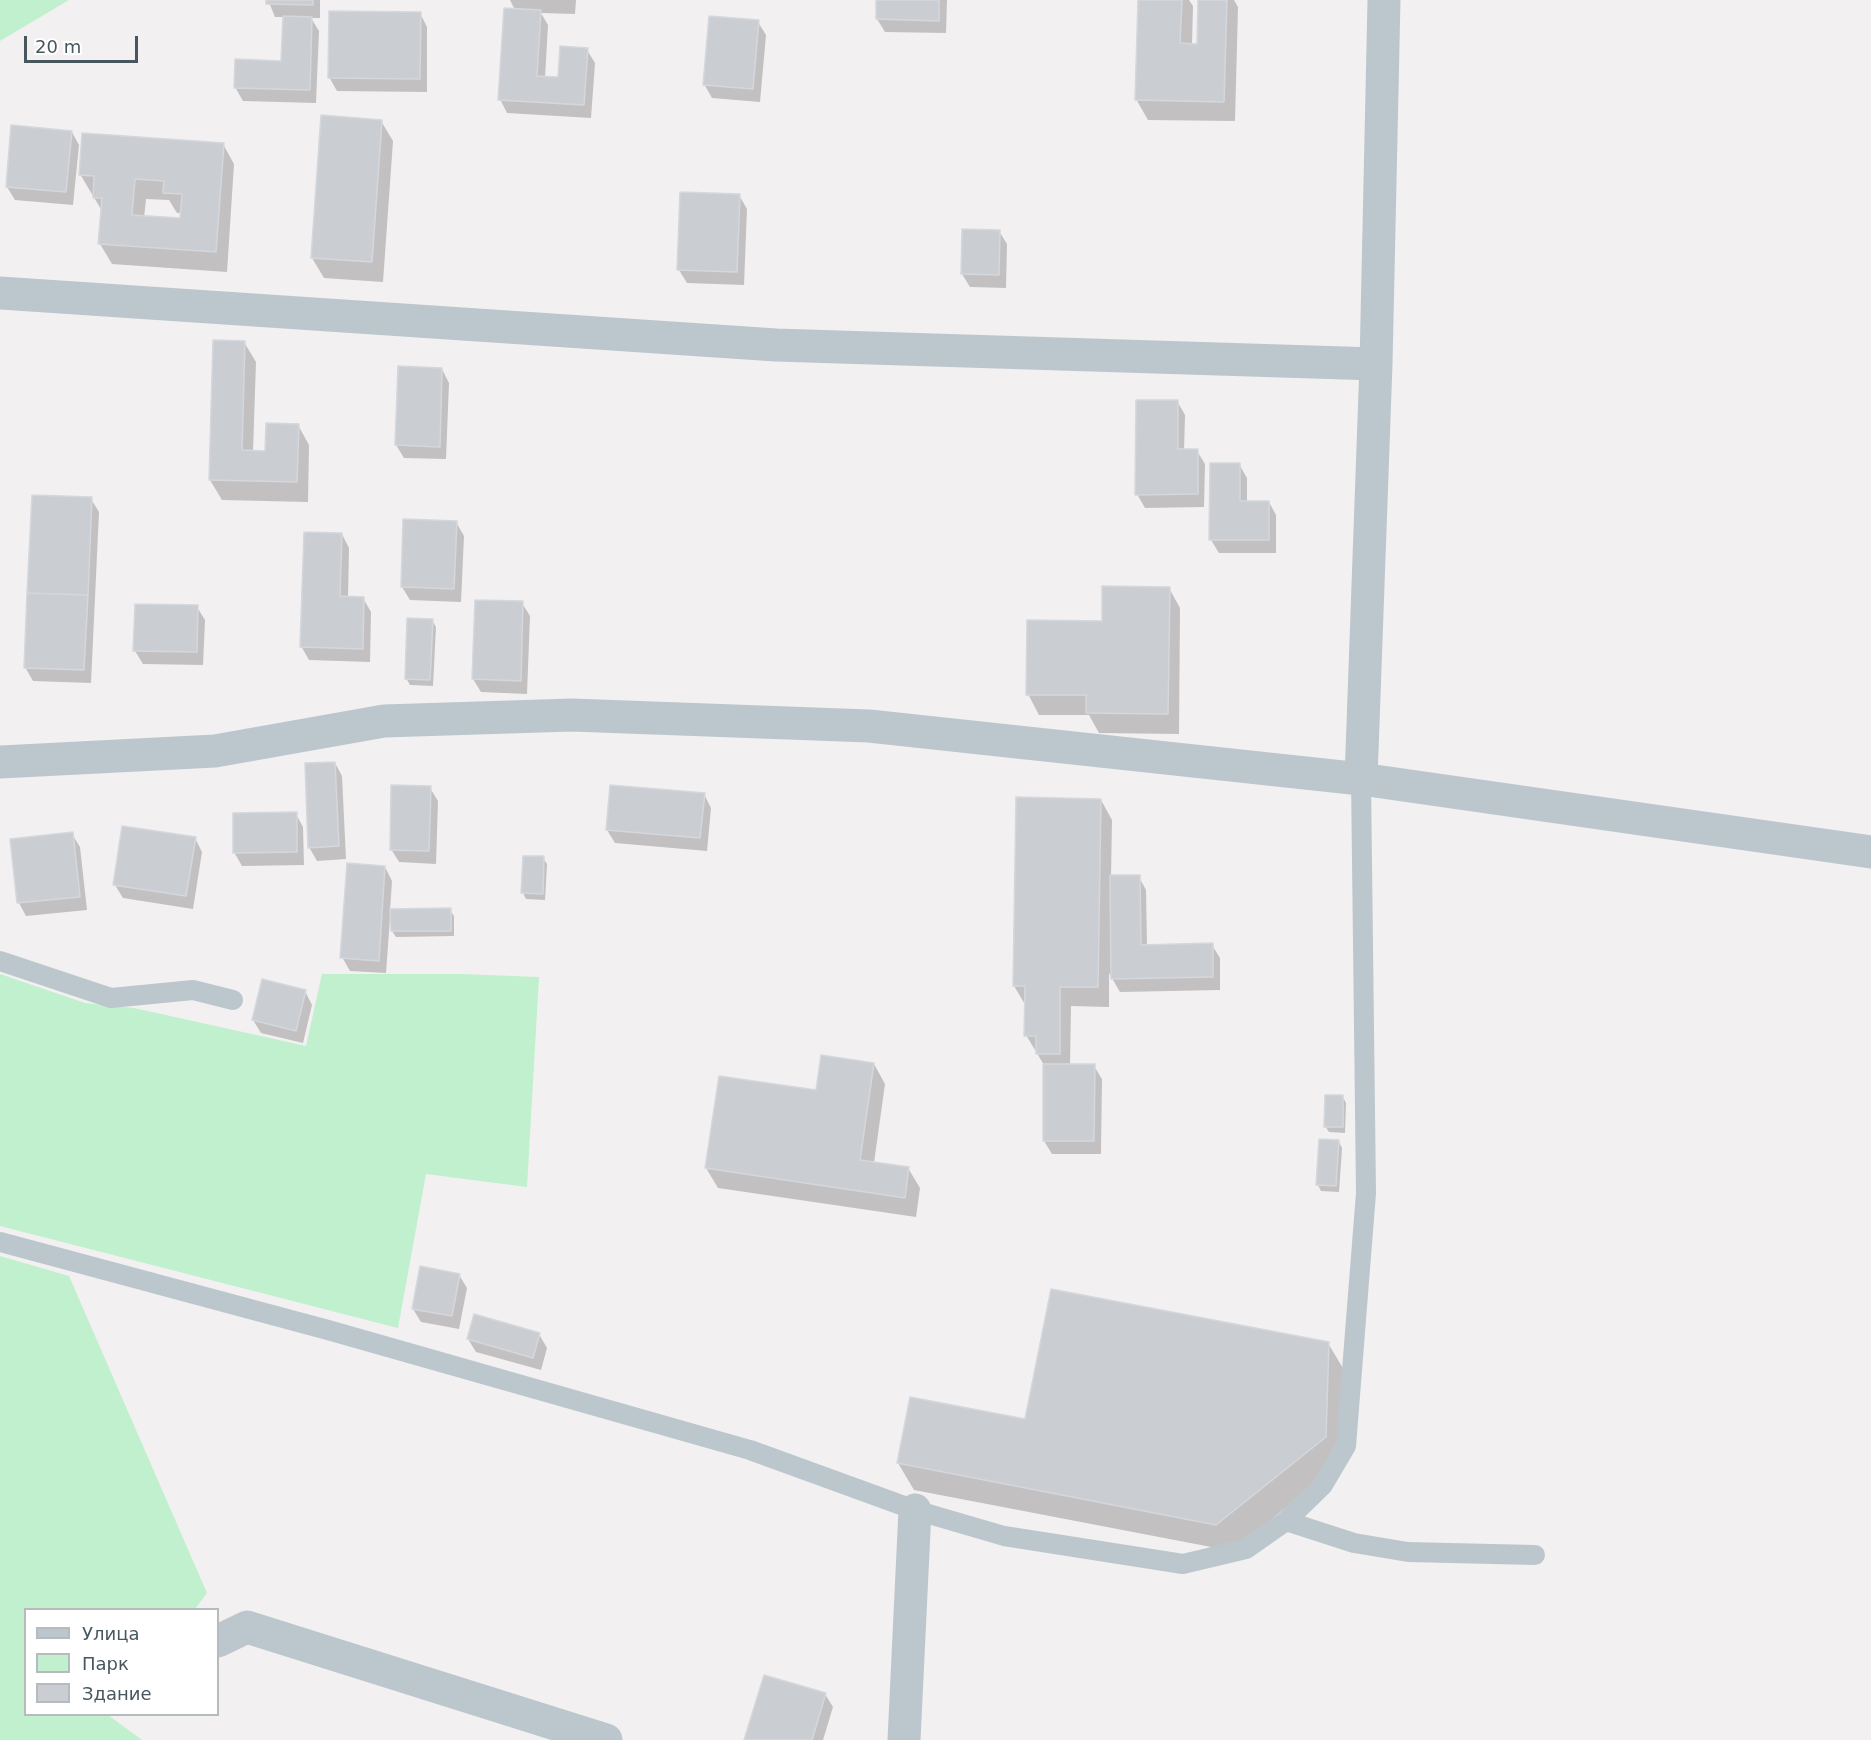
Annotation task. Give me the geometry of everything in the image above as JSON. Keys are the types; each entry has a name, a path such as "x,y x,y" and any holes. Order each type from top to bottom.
{"street":[{"path":"1360,779 1376,364 1384,0"},
{"path":"0,293 776,345 1376,364"},
{"path":"0,762 215,751 384,721 572,715 868,726 1360,779 1871,852"},
{"path":"904,1740 915,1510"},
{"path":"219,1640 247,1626 606,1740"}],"lane":[{"path":"0,1242 328,1330 750,1450 915,1510 1004,1536 1183,1564 1246,1549 1286,1521 1323,1485 1346,1446 1366,1193 1360,779"},
{"path":"0,961 111,998 193,990 233,1000"},
{"path":"1286,1521 1354,1543 1408,1552 1535,1555"}],"green space":[{"path":"0,0 69,0 0,41"},
{"path":"0,974 85,1003 134,1008 306,1046 322,974 462,974 539,977 527,1187 426,1174 398,1328 0,1226"},
{"path":"0,1256 69,1276 207,1593 196,1608 24,1608 24,1716 109,1716 142,1740 0,1740"}],"building":[{"path":"266,0 313,0 313,5 266,4"},
{"path":"876,0 939,0 939,21 876,19"},
{"path":"1138,0 1182,0 1180,43 1197,44 1198,0 1227,0 1224,102 1135,100"},
{"path":"504,8 541,10 537,76 558,77 560,46 588,48 584,105 498,100"},
{"path":"329,11 421,12 420,79 328,78"},
{"path":"283,16 312,17 310,90 234,88 235,59 281,61"},
{"path":"709,16 759,20 753,89 703,85"},
{"path":"321,115 382,120 372,262 311,258"},
{"path":"11,125 72,131 66,192 6,187"},
{"path":"82,133 224,143 216,252 98,244 102,198 93,198 94,176 79,175","holes":["135,179 164,181 163,193 182,194 180,218 132,215"]},
{"path":"680,192 740,194 737,272 677,270"},
{"path":"962,229 1000,230 999,275 961,274"},
{"path":"213,340 245,341 242,450 265,451 266,423 299,424 297,482 209,480"},
{"path":"398,366 442,368 440,447 395,445"},
{"path":"1136,400 1178,400 1178,449 1198,449 1198,494 1135,495"},
{"path":"1210,463 1240,463 1240,501 1269,501 1269,540 1209,540"},
{"path":"32,495 92,497 88,595 27,593"},
{"path":"403,519 457,521 454,589 401,587"},
{"path":"304,532 342,533 340,596 364,597 363,649 300,647"},
{"path":"1102,586 1170,587 1168,714 1086,713 1086,695 1026,695 1027,620 1102,621"},
{"path":"27,593 88,595 84,670 24,668"},
{"path":"475,600 523,601 521,681 472,679"},
{"path":"135,604 198,605 197,652 133,651"},
{"path":"407,618 433,619 430,680 405,679"},
{"path":"335,762 339,846 308,848 305,763"},
{"path":"391,785 431,786 429,851 390,850"},
{"path":"610,785 705,793 700,838 606,830"},
{"path":"1016,797 1101,799 1098,987 1060,987 1060,1054 1036,1054 1036,1036 1024,1036 1025,986 1013,986"},
{"path":"297,812 297,852 233,853 233,813"},
{"path":"122,826 196,837 186,896 113,885"},
{"path":"73,832 80,897 17,903 10,839"},
{"path":"523,856 544,856 543,894 521,893"},
{"path":"347,863 385,866 379,961 340,958"},
{"path":"1110,875 1140,875 1141,945 1213,943 1213,977 1111,979"},
{"path":"451,908 451,931 391,931 390,909"},
{"path":"262,979 306,990 296,1031 252,1020"},
{"path":"821,1055 874,1063 860,1160 909,1167 905,1198 705,1168 719,1076 816,1090"},
{"path":"1043,1064 1095,1064 1094,1141 1043,1141"},
{"path":"1325,1095 1343,1095 1343,1127 1324,1127"},
{"path":"1319,1139 1339,1140 1336,1186 1316,1185"},
{"path":"420,1266 460,1274 452,1316 412,1309"},
{"path":"1051,1289 1329,1342 1326,1437 1216,1525 897,1463 910,1397 1025,1419"},
{"path":"474,1314 540,1333 533,1358 467,1339"},
{"path":"764,1675 826,1693 812,1740 744,1740"}]}
